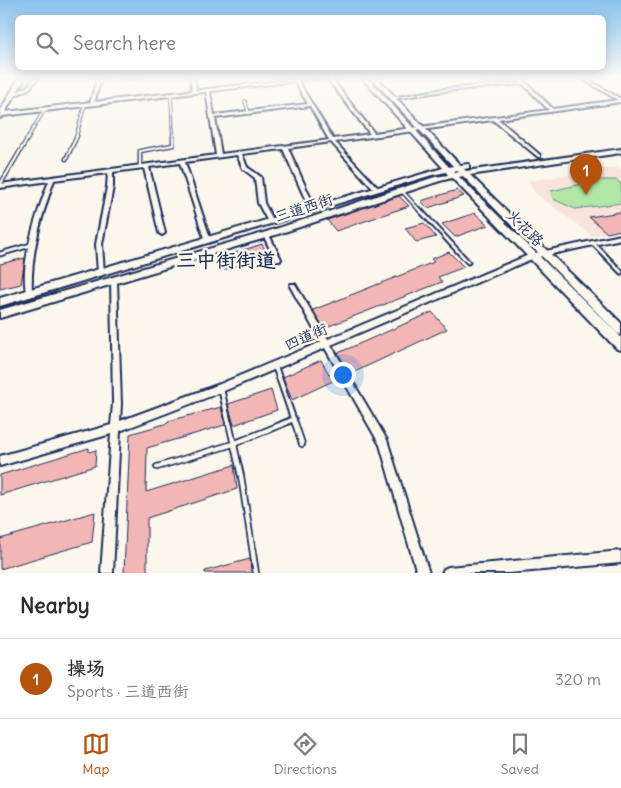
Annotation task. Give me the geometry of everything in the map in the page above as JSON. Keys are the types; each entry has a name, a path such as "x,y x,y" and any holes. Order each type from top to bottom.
{"street":[{"path":"1,115 82,105"},
{"path":"210,105 219,156"},
{"path":"350,105 373,135"},
{"path":"391,105 416,129"},
{"path":"398,105 416,129"},
{"path":"546,105 552,110"},
{"path":"0,185 592,105"},
{"path":"212,117 311,106 332,140 377,190"},
{"path":"494,118 538,156"},
{"name":"火花路","path":"416,129 533,256 621,345"},
{"path":"0,302 377,190 456,171 538,156 621,145"},
{"path":"285,147 313,210"},
{"name":"三道西街","path":"0,314 266,235 402,191 456,171 621,151"},
{"path":"239,153 245,168 258,177 261,203 271,222"},
{"path":"182,161 208,241"},
{"path":"143,166 162,233"},
{"path":"101,273 99,244 110,187 111,171"},
{"path":"456,171 544,253 621,330"},
{"path":"29,294 28,278 39,216 52,179"},
{"path":"266,235 278,259"},
{"name":"四道街","path":"0,461 115,428 221,388 533,256 621,237"},
{"path":"107,573 115,428 114,281"},
{"path":"293,286 376,428 390,456 424,573"},
{"path":"448,573 487,571 621,557"}],"lane":[{"path":"66,160 88,105"},
{"path":"143,166 140,151 173,145 171,105"},
{"path":"247,105 249,112"},
{"path":"0,185 45,109"},
{"path":"402,191 468,262"},
{"path":"593,243 621,272"},
{"path":"0,254 34,245"},
{"path":"275,366 302,444"},
{"path":"221,388 256,573"},
{"path":"157,467 233,444 294,419"}],"shaded area":[{"path":"618,167 621,170 621,230 592,236 534,192 528,181"}],"green space":[{"path":"599,180 616,180 621,183 621,203 575,209 553,199 551,191"}],"building":[{"path":"457,190 464,196 428,208 421,201"},
{"path":"399,196 409,206 336,231 327,220"},
{"path":"621,212 621,230 607,233 589,217"},
{"path":"475,213 488,225 455,237 442,224"},
{"path":"424,223 436,237 416,242 405,228"},
{"path":"262,244 268,255 224,270 219,258"},
{"path":"449,252 464,267 438,277 442,282 324,328 313,310 434,262 431,259"},
{"path":"25,258 21,284 0,289 0,264"},
{"path":"432,312 447,329 350,374 338,353"},
{"path":"321,360 333,381 292,400 283,377"},
{"path":"271,390 277,410 234,425 228,404"},
{"path":"221,407 225,425 147,448 146,492 234,465 237,489 147,518 147,573 124,573 130,434 168,423 168,421"},
{"path":"89,448 89,452 96,450 95,466 0,495 0,475"},
{"path":"95,512 92,542 0,569 0,539"},
{"path":"250,559 251,573 205,573 205,571"}],"place":[{"name":"操场","path":"586,195"}],"district":[{"name":"三中街街道","path":"226,260"}]}
